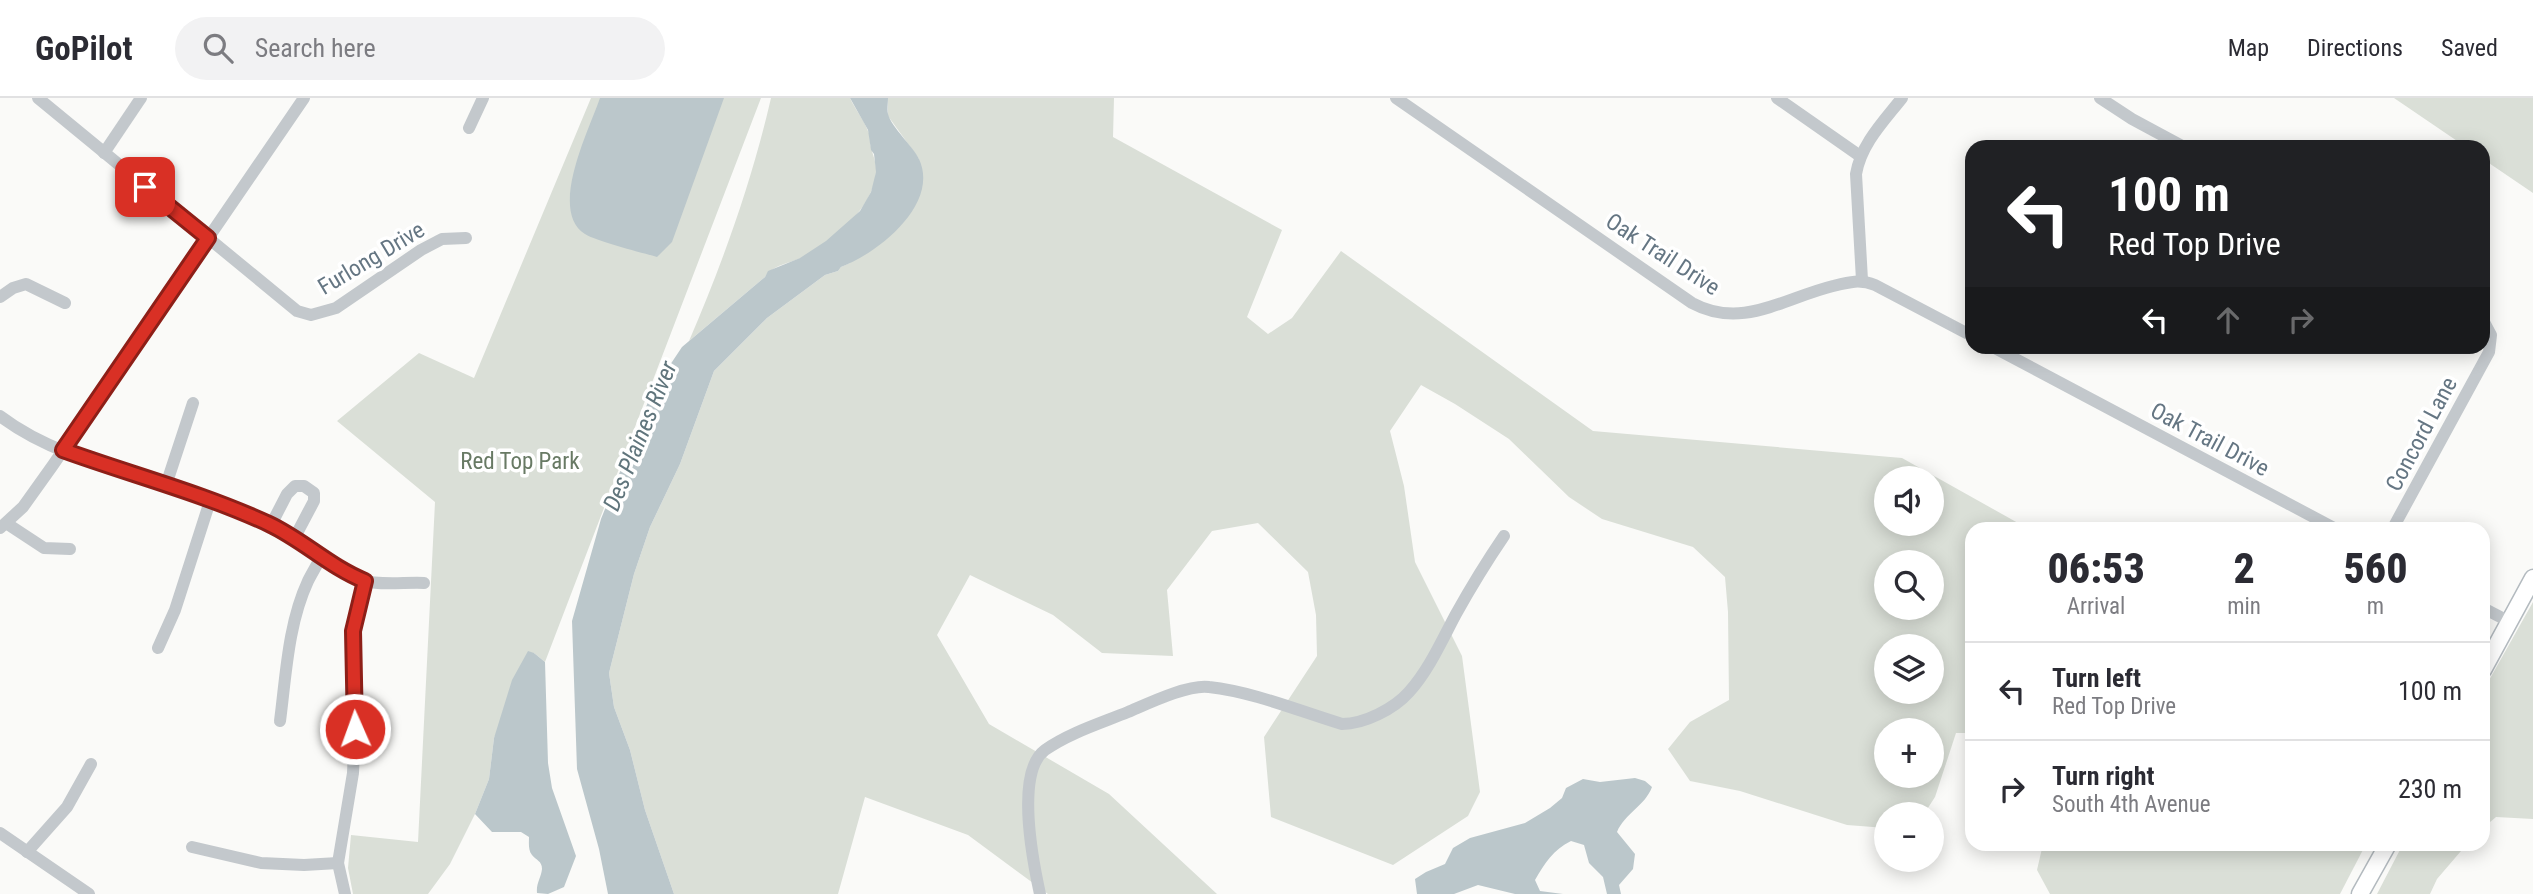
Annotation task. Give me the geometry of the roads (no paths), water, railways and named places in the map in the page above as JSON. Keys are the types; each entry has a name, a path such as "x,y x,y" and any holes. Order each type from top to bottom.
{"main road":[{"path":"2490,658 2533,578"},
{"path":"2360,894 2384,851"}],"street":[{"name":"Furlong Drive","path":"38,98 297,311 311,315 336,308 421,250 442,239 466,238"},
{"path":"104,153 141,98"},
{"path":"70,549 44,548 3,526 23,507 304,98"},
{"path":"469,128 483,98"},
{"name":"Oak Trail Drive","path":"1396,98 1708,312 1746,314 1827,288 1862,280"},
{"path":"1777,98 1860,156"},
{"path":"1902,98 1860,156 1856,174 1862,280 1965,332"},
{"path":"2100,98 2172,140"},
{"path":"0,297 13,288 26,284 65,303"},
{"name":"Oak Trail Drive","path":"2006,354 2323,522"},
{"name":"Concord Lane","path":"2396,522 2488,354"},
{"path":"166,485 192,403"},
{"path":"0,416 47,444 211,498 271,525 295,537 345,573 365,581 424,583"},
{"path":"271,525 287,494 295,486 310,489 314,493 314,500 295,537"},
{"path":"158,648 175,610 211,498"},
{"path":"1040,894 1034,867 1028,808 1032,768 1045,751 1084,730 1162,697 1205,686 1242,693 1342,724 1353,724 1362,720 1408,694 1504,536"},
{"path":"280,721 297,611 308,581 321,557"},
{"path":"345,894 338,863 352,773 355,729 353,631 365,581"},
{"path":"2490,612 2510,622"},
{"path":"27,852 67,807 91,764"},
{"path":"0,833 89,894"},
{"path":"192,847 261,863 338,863"}],"water":[{"path":"600,98 724,98 672,242 657,257 591,237 575,223 570,208 574,169"},
{"name":"Des Plaines River","path":"850,98 888,98 890,119 919,159 923,176 921,193 902,225 887,239 838,271 825,275 767,318 714,371 680,464 650,527 634,574 609,673 614,707 674,894 608,894 577,769 572,621 601,519 652,392 682,347 765,277 768,271 800,258 826,241 860,211 871,192 876,172 868,130"},
{"path":"528,651 545,662 548,763 552,788 576,856 564,887 548,894 537,893 542,866 531,853 529,837 521,832 492,832 475,814 489,779 494,738 512,680"},
{"path":"1635,778 1652,787 1617,832 1635,854 1633,869 1619,885 1621,894 1607,894 1603,877 1589,863 1584,845 1571,841 1559,848 1535,880 1540,891 1563,894 1515,894 1478,885 1454,894 1417,894 1415,879 1445,864 1453,848 1470,838 1525,823 1550,808 1562,798 1566,788 1583,779 1600,782"}],"park label":[{"name":"Red Top Park","path":"520,461"}]}
